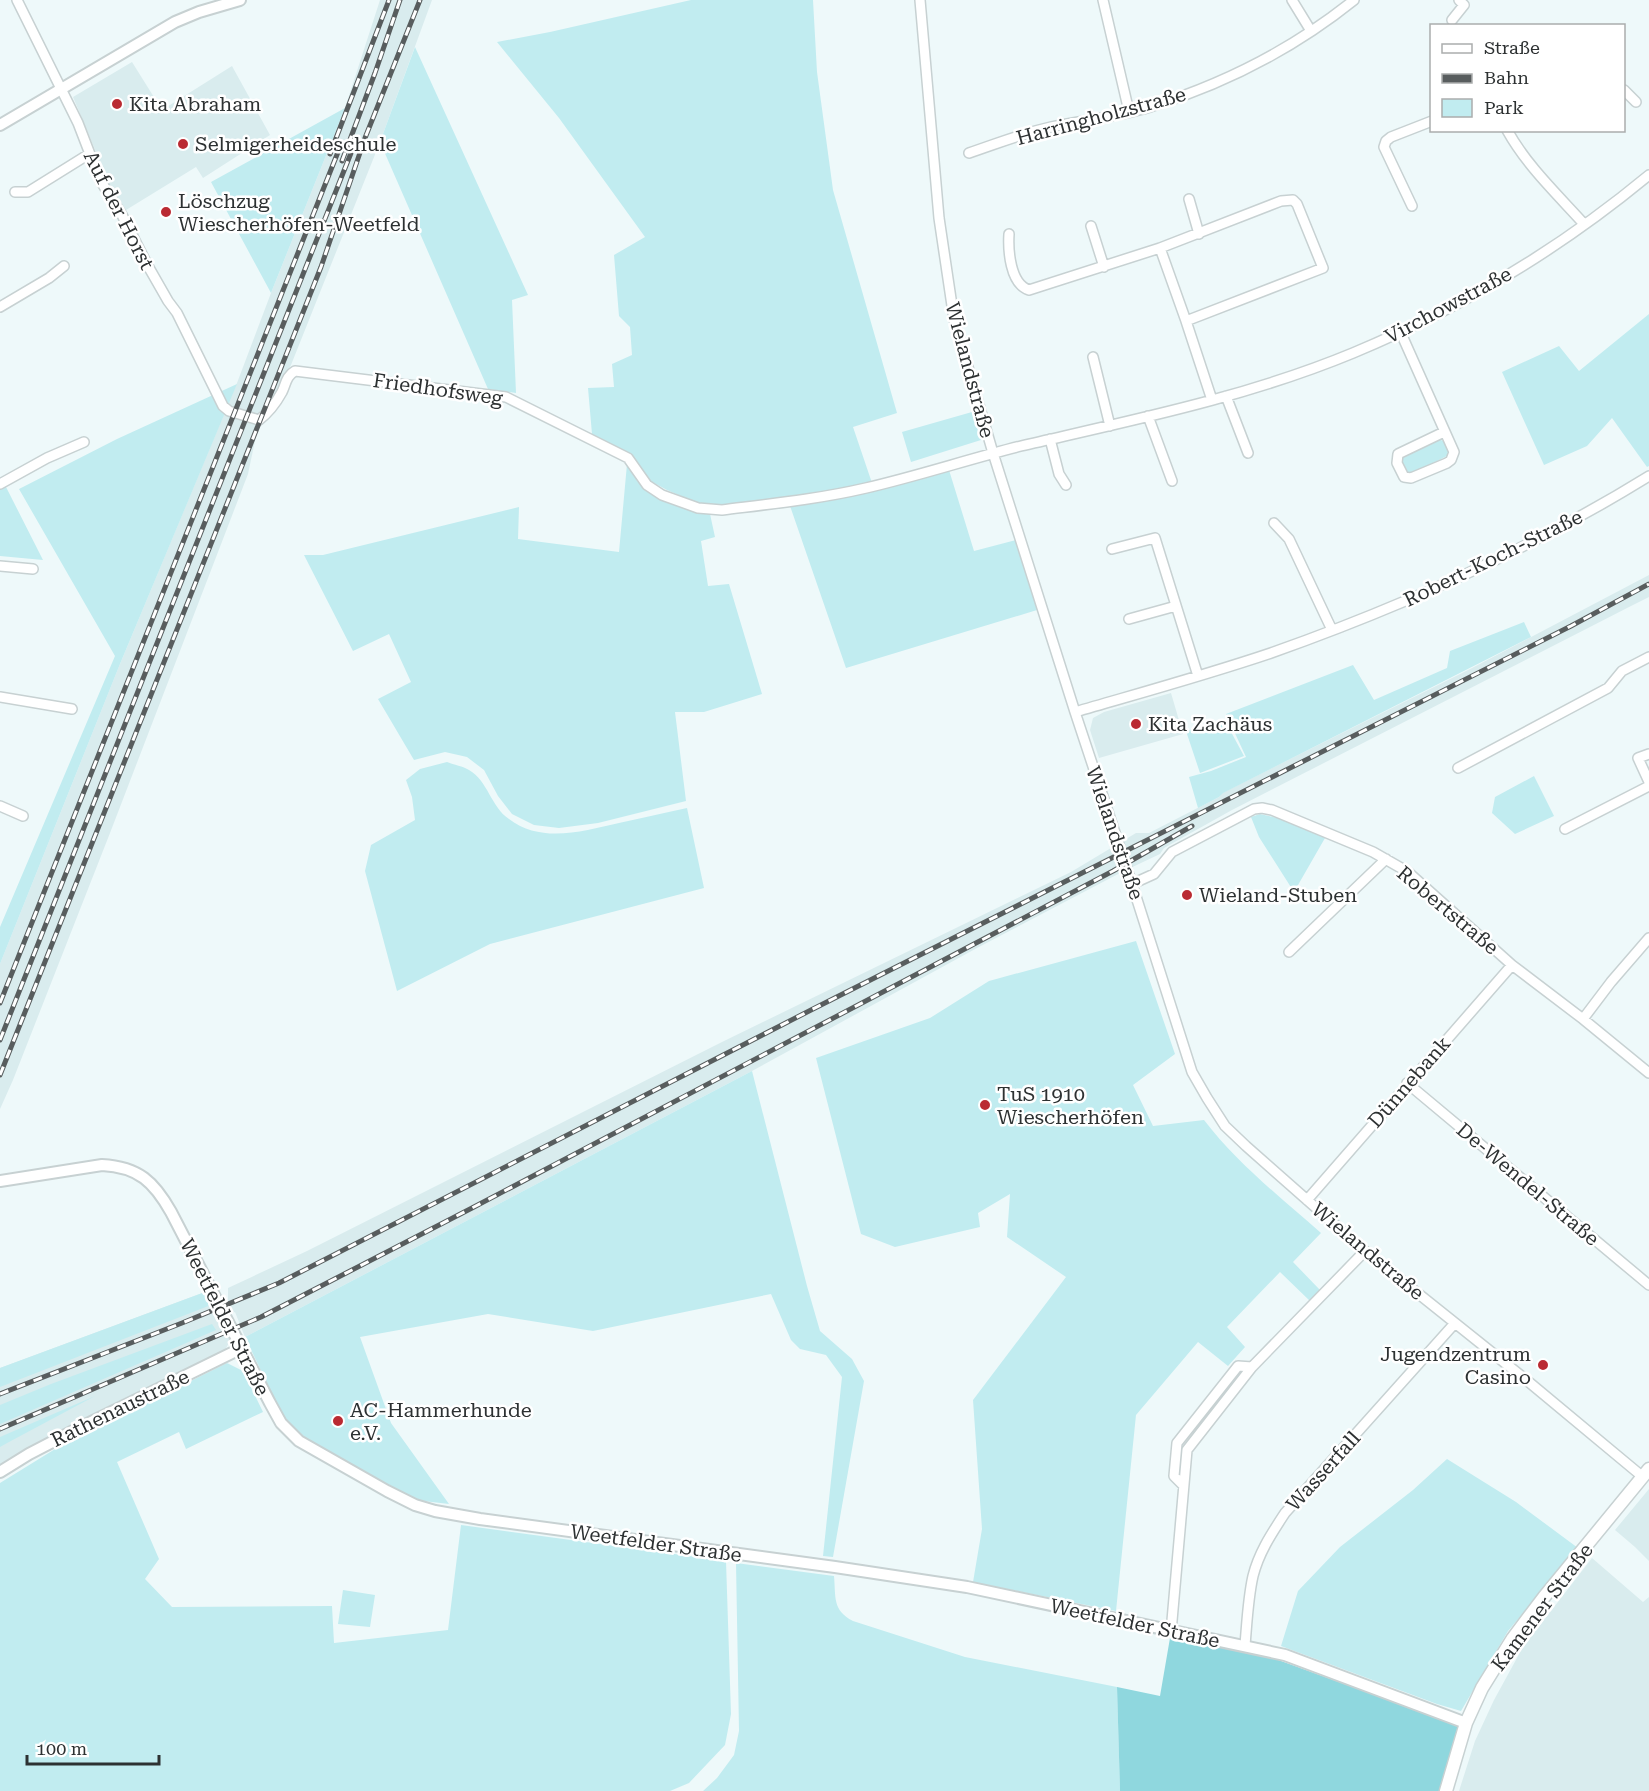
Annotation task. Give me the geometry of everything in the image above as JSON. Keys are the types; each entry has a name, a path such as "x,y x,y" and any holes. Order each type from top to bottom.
{"main road":[{"name":"Kamener Straße","path":"1446,1791 1466,1723 1482,1688 1513,1638 1646,1473"}],"street":[{"name":"Auf der Horst","path":"17,0 78,123 100,180 177,313 212,384"},
{"path":"0,125 188,16 240,0"},
{"name":"Wielandstraße","path":"920,0 939,218 954,319 993,453 1075,712 1184,1051 1199,1085 1225,1126 1365,1251 1608,1446 1646,1473"},
{"path":"1103,0 1126,104 1130,112"},
{"path":"1292,0 1311,32"},
{"name":"Harringholzstraße","path":"969,153 1049,127 1111,117 1159,104 1220,82 1280,52 1354,0"},
{"path":"1452,20 1465,2"},
{"path":"1625,92 1636,102"},
{"path":"1412,206 1384,147 1391,136 1430,121"},
{"path":"1508,132 1535,172 1584,224"},
{"path":"15,192 28,192 89,154"},
{"name":"Virchowstraße","path":"993,453 1212,400 1353,353 1446,309 1534,258 1649,175"},
{"path":"1189,198 1198,234"},
{"path":"1009,234 1008,248 1016,279 1022,288 1029,290 1160,248 1281,201 1293,200 1297,204 1323,268 1186,321"},
{"path":"1091,226 1104,267"},
{"path":"1160,248 1212,400"},
{"path":"0,306 49,278 64,266"},
{"path":"1400,331 1454,452 1451,460 1411,478 1404,477 1397,463 1398,454 1444,432"},
{"path":"1093,357 1110,426"},
{"name":"Friedhofsweg","path":"212,384 223,406 229,411 259,420 281,394 288,375 295,371 506,397 628,458 647,485 662,495 698,508 722,510 865,489 993,453"},
{"path":"1226,396 1248,453"},
{"path":"1148,416 1172,481"},
{"path":"1050,439 1059,474 1066,485"},
{"path":"0,484 46,458 84,442"},
{"name":"Robert-Koch-Straße","path":"1075,712 1198,676 1332,630 1489,562 1591,510 1649,476"},
{"path":"1274,524 1288,539 1332,630"},
{"path":"1112,549 1155,538 1198,676"},
{"path":"0,566 33,569"},
{"path":"1129,619 1176,606"},
{"path":"1458,768 1608,688 1622,671 1649,657"},
{"path":"0,697 72,709"},
{"path":"1565,829 1649,784 1638,758 1649,754"},
{"path":"0,806 23,816"},
{"name":"Robertstraße","path":"1132,884 1154,874 1172,852 1254,809 1272,810 1386,859 1408,872 1512,965 1649,1073"},
{"path":"1289,952 1386,859"},
{"path":"1583,1019 1649,938"},
{"name":"Dünnebank","path":"1307,1200 1512,965"},
{"name":"De-Wendel-Straße","path":"1407,1083 1649,1285"},
{"name":"Weetfelder Straße","path":"0,1181 102,1165 117,1166 141,1175 157,1190 167,1205 281,1423 292,1435 320,1453 416,1505 480,1520 967,1587 1285,1655 1466,1723"},
{"path":"1171,1632 1187,1450 1252,1367 1365,1251"},
{"name":"Wasserfall","path":"1245,1646 1253,1575 1269,1537 1290,1507 1455,1323"},
{"name":"Rathenaustraße","path":"0,1472 81,1427 242,1348"},
{"path":"1183,1485 1174,1476 1177,1443 1238,1366 1252,1367"},
{"path":"1209,1402 1218,1410"},
{"path":"1196,1418 1206,1425"}],"shaded area":[{"path":"380,0 432,0 380,142 291,365 266,410 256,436 248,474 110,833 0,1109 0,964 120,664 237,383 345,108"},
{"name":"Selmigerheideschule","path":"132,62 162,110 232,66 270,135 203,178 196,167 126,210 104,177 73,97"},
{"path":"1649,575 1649,597 1232,810 1164,848 1160,854 977,948 752,1071 245,1337 235,1312 219,1319 230,1341 225,1350 157,1387 70,1427 0,1465 0,1368 205,1292 212,1306 228,1299 228,1288 307,1251 722,1042 1071,872 1136,833 1149,833 1219,797 1222,793 1472,668"},
{"name":"Kita Zachäus","path":"1171,693 1183,734 1099,758 1090,730 1093,718 1104,712"},
{"path":"1649,1489 1649,1561 1615,1530"},
{"path":"1592,1558 1643,1602 1649,1597 1649,1791 1459,1791 1475,1741 1523,1647"},
{"path":"1170,1638 1270,1657 1463,1727 1440,1791 1120,1791 1117,1687 1160,1696"}],"green space":[{"path":"691,0 813,0 817,72 833,190 897,413 853,427 872,483 817,495 707,507 645,478 633,457 592,434 588,388 614,387 612,364 632,355 630,327 619,316 614,255 645,237 559,118 497,42"},
{"path":"415,47 528,295 512,300 516,393 488,389 380,142"},
{"path":"345,108 271,293 211,182"},
{"path":"1649,314 1649,466 1647,467 1612,418 1587,446 1544,465 1502,372 1559,346 1579,371"},
{"path":"237,384 120,664 0,964 0,927 115,656 19,489 117,439"},
{"path":"972,412 981,440 911,462 902,432"},
{"path":"1439,439 1445,442 1449,455 1413,473 1407,473 1401,462 1403,455"},
{"path":"627,464 638,482 663,500 710,514 715,537 701,541 708,586 729,584 762,694 704,712 675,712 686,801 598,823 559,828 534,825 512,814 498,796 484,770 467,757 445,752 414,760 378,699 411,682 389,634 353,651 304,555 323,555 519,507 518,539 619,552"},
{"path":"949,470 974,551 1016,540 1037,610 846,668 789,503"},
{"path":"5,485 43,560 0,556 0,488"},
{"path":"1524,622 1531,637 1223,793 1198,808 1189,777 1246,757 1226,714 1353,665 1374,700 1447,668 1450,651"},
{"path":"1224,719 1244,756 1200,773 1186,731"},
{"path":"447,762 467,769 475,775 503,814 522,827 535,831 577,832 687,808 704,888 490,944 397,991 365,871 371,845 415,820 412,797 406,780 420,769"},
{"path":"1534,776 1554,816 1515,834 1492,813 1495,797"},
{"path":"1260,814 1277,818 1325,838 1294,892 1259,837 1251,817"},
{"path":"1136,941 1175,1054 1133,1085 1153,1126 1204,1120 1245,1165 1321,1233 1293,1262 1320,1290 1310,1301 1280,1272 1227,1327 1245,1347 1228,1366 1198,1342 1136,1415 1116,1611 973,1582 982,1529 973,1400 1066,1277 1007,1237 1010,1194 978,1213 980,1227 895,1247 861,1234 816,1058 930,1018 989,981"},
{"path":"752,1071 820,1331 852,1359 864,1381 833,1557 823,1556 842,1377 826,1355 800,1349 791,1340 771,1294 593,1331 488,1314 360,1337 391,1423 449,1504 415,1500 314,1445 284,1419 245,1337"},
{"path":"205,1292 211,1305 0,1387 0,1368"},
{"path":"212,1324 216,1330 0,1424 0,1405"},
{"path":"227,1363 243,1371 263,1412 186,1449 179,1432 117,1462 159,1559 145,1579 172,1607 332,1606 334,1643 448,1630 461,1525 726,1561 731,1714 725,1745 689,1783 670,1791 0,1791 0,1483 60,1446"},
{"path":"95,1396 9,1442 0,1447 0,1437"},
{"path":"1447,1459 1516,1502 1578,1548 1508,1631 1461,1711 1281,1646 1298,1591 1340,1547 1413,1490"},
{"path":"736,1563 834,1576 838,1607 846,1617 853,1621 965,1657 1117,1687 1120,1791 703,1791 717,1778 734,1755 739,1731"},
{"path":"343,1590 375,1595 370,1627 338,1624"}],"railway":[{"path":"330,154 389,0"},
{"path":"342,161 400,0"},
{"path":"0,1075 321,267 365,138 420,0"},
{"path":"0,1003 340,147"},
{"path":"0,1040 351,153"},
{"path":"0,1394 279,1283 811,1010 1571,626 1649,584"},
{"path":"0,1429 261,1317 1113,871 1192,826"}],"place":[{"name":"Kita Abraham","path":"117,104"},
{"name":"Selmigerheideschule","path":"183,144"},
{"name":"Löschzug Wiescherhöfen-Weetfeld","path":"166,212"},
{"name":"Kita Zachäus","path":"1136,724"},
{"name":"Wieland-Stuben","path":"1187,895"},
{"name":"TuS 1910 Wiescherhöfen","path":"985,1105"},
{"name":"Jugendzentrum Casino","path":"1543,1365"},
{"name":"AC-Hammerhunde e.V.","path":"338,1421"}]}
